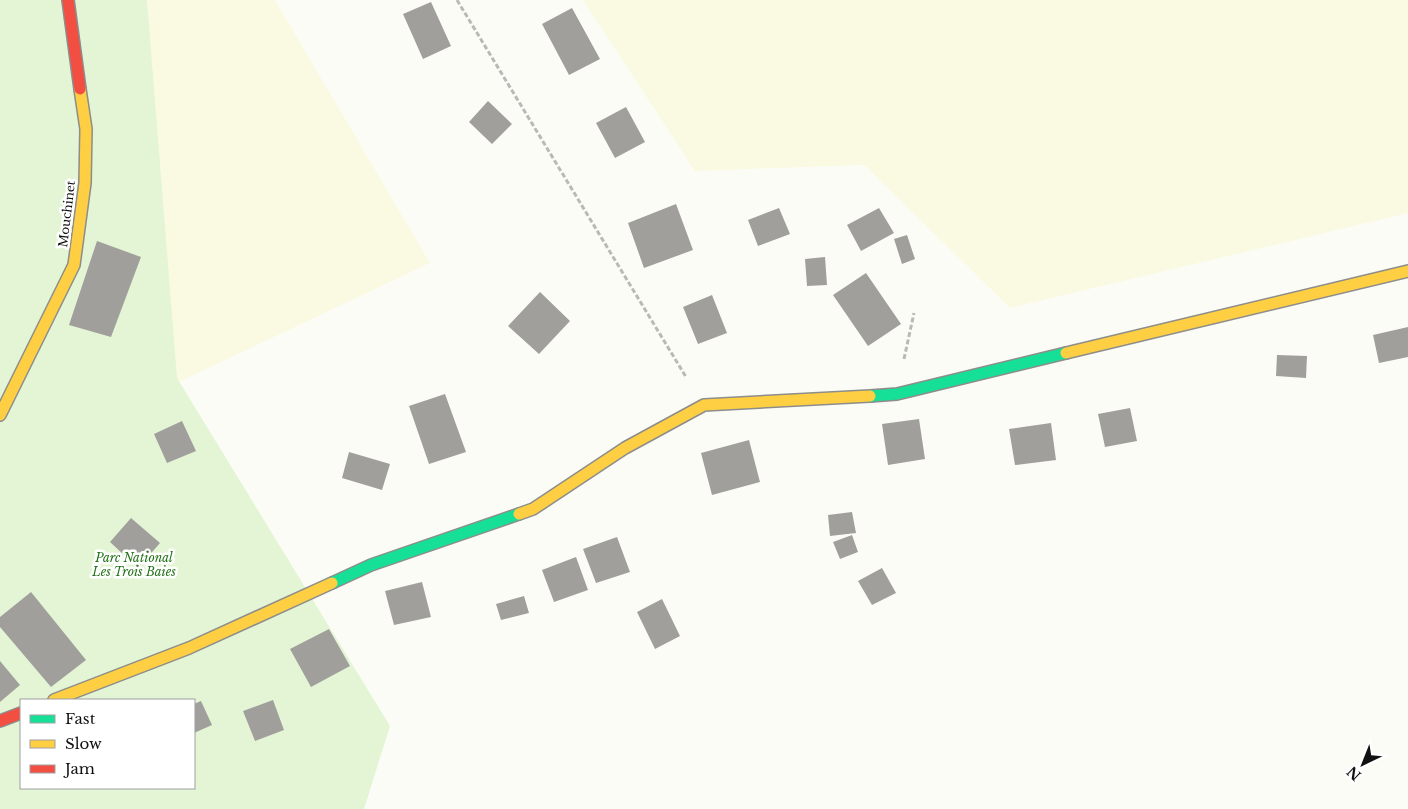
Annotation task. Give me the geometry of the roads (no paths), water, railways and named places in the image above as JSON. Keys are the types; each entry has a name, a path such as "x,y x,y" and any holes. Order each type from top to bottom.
{"street":[{"name":"Mouchinet","path":"0,415 74,265 85,183 86,129 68,0"},
{"path":"57,699 189,648 371,565 533,509 625,448 704,405 897,394 1408,271"},
{"path":"0,721 20,713"}],"park label":[{"name":"Parc National Les Trois Baies","path":"134,565"}]}
